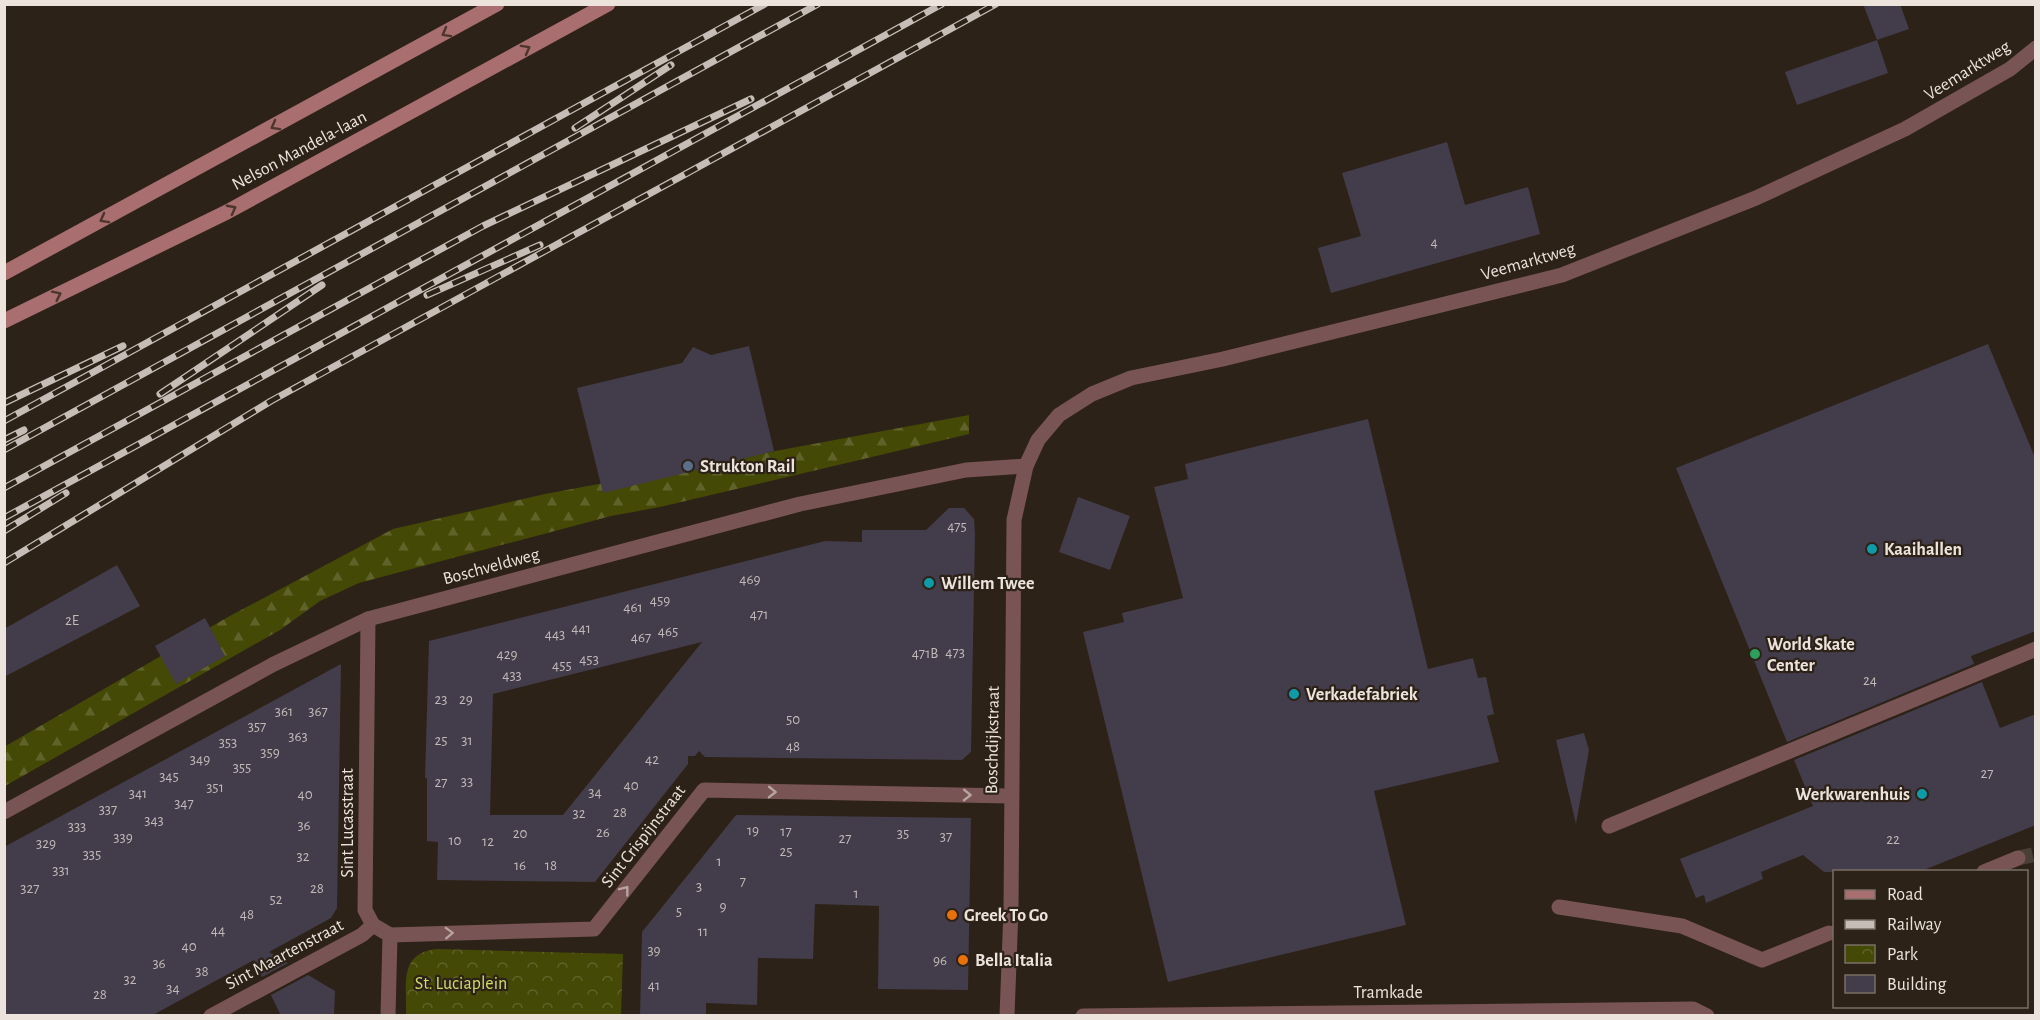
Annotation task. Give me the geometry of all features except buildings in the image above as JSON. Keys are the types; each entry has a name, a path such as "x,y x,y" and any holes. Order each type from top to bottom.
{"main road":[{"name":"Nelson Mandela-laan","path":"4,273 497,4"},
{"name":"Nelson Mandela-laan","path":"4,321 227,212 608,4"}],"street":[{"name":"Veemarktweg","path":"1026,466 1038,440 1059,415 1092,394 1131,378 1223,358 1562,275 1756,198 1895,134 2010,69 2036,48"},
{"name":"Boschveldweg","path":"4,812 274,664 368,619 800,504 966,470 1026,466"},
{"name":"Boschdijkstraat","path":"1007,1016 1011,909 1010,796 1014,520 1026,466"},
{"name":"Sint Lucasstraat","path":"368,619 365,910 373,925"},
{"path":"1609,826 2036,649"},
{"name":"Sint Crispijnstraat","path":"390,934 594,928 704,790 1010,796"},
{"path":"1989,870 2018,858"},
{"path":"1559,907 1682,926 1761,960 1829,933"},
{"path":"373,925 390,934 388,1016"},
{"name":"Sint Maartenstraat","path":"211,1016 362,935 373,925"},
{"name":"Tramkade","path":"1083,1016 1697,1013"}],"green space":[{"path":"969,415 969,434 660,507 611,516 359,583 320,601 280,630 5,786 4,747 228,617 393,529 545,494"},
{"name":"St. Luciaplein","path":"437,949 623,954 621,1015 406,1015 406,982 410,964 425,952"}],"tunnel":[{"path":"2018,858 2036,854"}],"railway":[{"path":"4,421 765,4"},
{"path":"4,450 818,4"},
{"path":"4,518 942,4"},
{"path":"4,563 271,401 996,4"},
{"path":"575,128 671,65"},
{"path":"4,488 483,226 751,99"},
{"path":"427,295 540,245"},
{"path":"160,394 322,285"},
{"path":"4,403 123,346"},
{"path":"4,440 24,430"},
{"path":"4,531 66,493"}],"place":[{"name":"Strukton Rail","path":"688,466"},
{"name":"Kaaihallen","path":"1872,549"},
{"name":"Willem Twee","path":"929,583"},
{"name":"World Skate Center","path":"1755,654"},
{"name":"Verkadefabriek","path":"1294,694"},
{"name":"Werkwarenhuis","path":"1922,794"},
{"name":"Greek To Go","path":"952,915"},
{"name":"Bella Italia","path":"963,960"}]}
